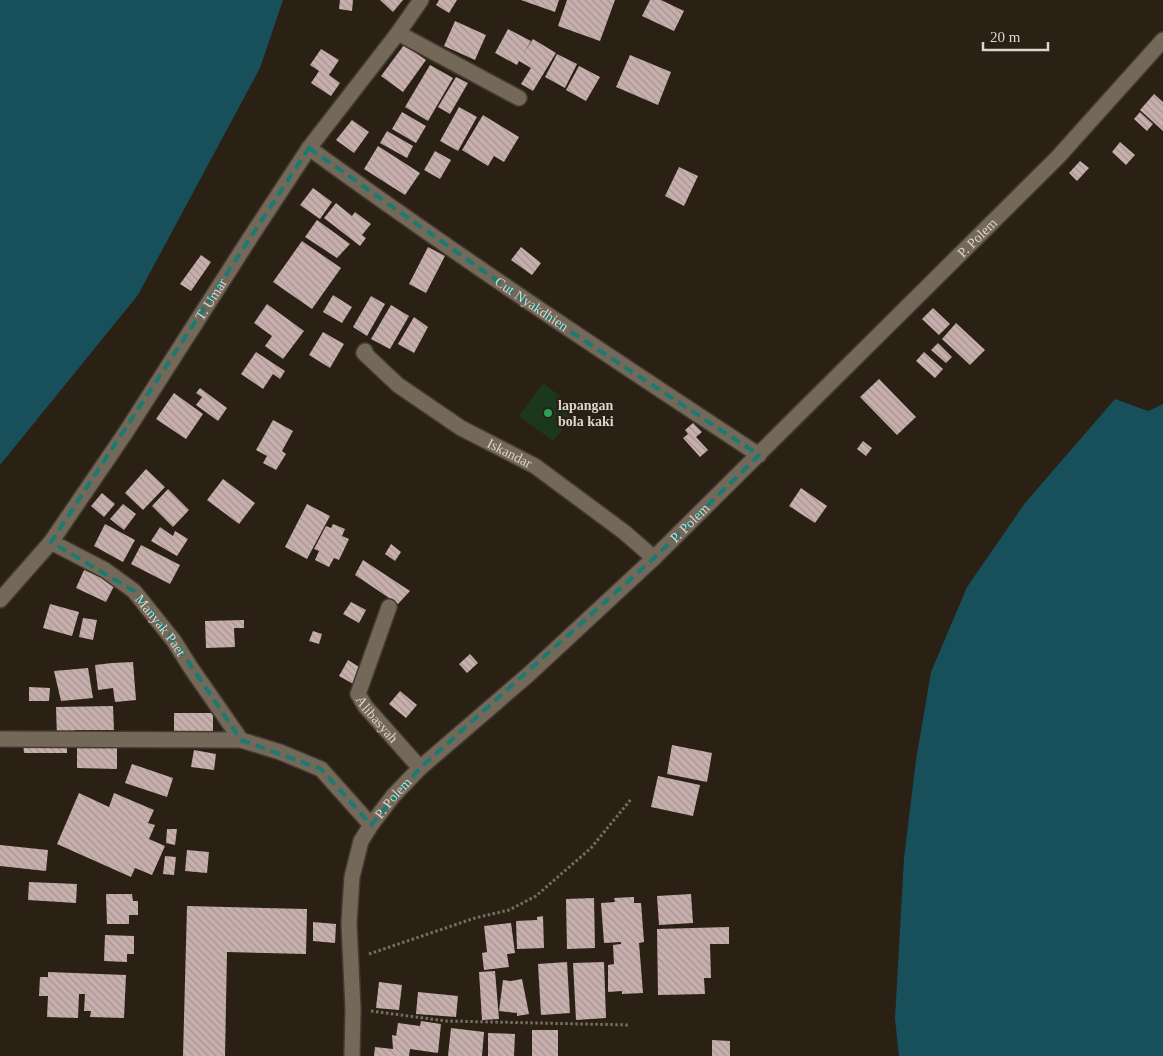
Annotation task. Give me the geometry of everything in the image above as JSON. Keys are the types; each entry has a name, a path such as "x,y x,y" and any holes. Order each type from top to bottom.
{"street":[{"name":"T. Umar","path":"0,600 51,542 126,432 309,148 398,33 421,0"},
{"path":"398,33 519,98"},
{"name":"P. Polem","path":"352,1056 352,959 349,923 352,877 361,842 393,796 420,768 528,675 654,558 759,455 1058,157 1163,40"},
{"name":"Cut Nyakdhien","path":"309,148 553,320 759,455"},
{"name":"Iskandar","path":"365,351 364,353 369,358 398,384 461,428 535,466 624,532 654,558"},
{"name":"Manyak Paet","path":"51,542 105,570 134,590 174,641 241,740"},
{"name":"Alibasyah","path":"389,607 358,694 365,706 420,768"},
{"path":"0,739 241,740 280,752 320,769 371,825"}],"path":[{"path":"352,959 475,918 509,910 536,896 591,848 632,798"},
{"path":"353,1009 446,1020 629,1025"}],"highlighted area":[{"path":"309,148 553,320 759,455 654,558 420,768 371,825 321,769 241,740 174,641 134,591 51,542"}],"green space":[{"name":"lapangan bola kaki","path":"543,383 578,410 553,441 519,416"}],"water":[{"path":"0,0 283,0 260,68 138,295 0,465"},
{"path":"1115,399 1148,411 1163,404 1163,1056 899,1056 895,1019 904,858 916,760 931,672 967,587 1025,503"}],"building":[{"path":"340,0 353,0 352,11 339,9"},
{"path":"380,0 403,0 393,12"},
{"path":"439,0 457,0 449,13 436,5"},
{"path":"521,0 559,0 555,12"},
{"path":"567,0 615,0 600,41 558,26"},
{"path":"650,0 661,0 684,11 674,31 642,16"},
{"path":"455,21 486,35 475,60 444,46"},
{"path":"508,29 531,41 524,53 533,39 556,53 533,91 521,84 531,68 519,61 517,65 495,53"},
{"path":"404,45 426,60 403,92 381,76"},
{"path":"321,49 339,60 329,75 340,83 331,96 311,83 319,71 310,65"},
{"path":"557,54 577,64 565,88 545,77"},
{"path":"630,55 671,72 658,105 616,87"},
{"path":"430,65 453,78 428,121 405,107"},
{"path":"579,66 600,77 586,101 566,90"},
{"path":"456,77 468,83 450,114 438,107"},
{"path":"1154,94 1163,102 1163,131 1140,110"},
{"path":"459,107 477,117 458,151 440,141"},
{"path":"402,112 426,126 416,143 392,129"},
{"path":"1140,112 1153,124 1147,131 1134,119"},
{"path":"483,115 519,137 504,162 494,156 488,166 462,150"},
{"path":"352,120 369,132 354,153 336,140"},
{"path":"387,131 413,146 407,158 380,143"},
{"path":"1120,142 1135,155 1126,165 1112,152"},
{"path":"378,146 420,173 405,195 364,169"},
{"path":"435,151 451,160 440,179 424,170"},
{"path":"1080,161 1089,168 1077,181 1069,173"},
{"path":"679,167 698,176 684,206 665,196"},
{"path":"313,188 332,202 320,219 300,205"},
{"path":"336,203 352,216 355,212 371,224 362,235 366,238 360,246 324,218"},
{"path":"317,220 350,244 337,258 305,237"},
{"path":"302,241 341,268 312,309 273,282"},
{"path":"428,247 445,256 426,293 409,284"},
{"path":"521,247 541,263 532,275 511,260"},
{"path":"201,255 211,262 191,291 180,284"},
{"path":"333,295 352,307 342,323 323,312"},
{"path":"371,296 385,304 367,336 353,327"},
{"path":"267,304 304,331 283,359 265,346 272,336 254,323"},
{"path":"391,305 409,316 390,349 371,339"},
{"path":"933,308 950,324 939,335 922,319"},
{"path":"414,317 428,327 414,353 398,344"},
{"path":"956,323 985,350 970,365 942,339"},
{"path":"323,332 344,344 330,368 309,355"},
{"path":"938,343 952,357 946,363 931,350"},
{"path":"256,352 285,371 280,379 273,374 263,389 241,374"},
{"path":"924,352 943,369 935,378 916,361"},
{"path":"879,379 916,417 897,435 860,397"},
{"path":"200,388 227,408 218,421 196,405 202,397 196,393"},
{"path":"174,393 203,414 186,439 156,419"},
{"path":"273,420 293,431 282,451 286,454 276,470 263,463 267,456 256,450"},
{"path":"693,423 702,432 696,437 708,450 700,457 683,438 688,434 685,430"},
{"path":"863,441 872,448 866,456 857,449"},
{"path":"146,469 165,487 143,510 125,493"},
{"path":"223,479 255,503 239,524 207,500"},
{"path":"801,488 827,506 815,523 789,506"},
{"path":"168,489 189,510 173,527 152,506"},
{"path":"102,493 115,504 104,517 91,506"},
{"path":"123,504 136,514 124,530 110,519"},
{"path":"307,504 330,516 307,559 285,547"},
{"path":"105,524 135,540 123,562 94,546"},
{"path":"333,524 345,529 342,536 349,539 339,560 334,558 329,567 315,560 319,551 314,549 326,526 331,528"},
{"path":"160,527 173,536 175,531 188,539 177,556 151,541"},
{"path":"391,544 401,552 395,561 385,554"},
{"path":"141,545 180,565 170,584 131,564"},
{"path":"363,560 410,591 398,604 355,575"},
{"path":"84,570 115,584 106,602 76,588"},
{"path":"351,602 366,610 359,623 343,614"},
{"path":"50,604 79,612 72,636 43,628"},
{"path":"83,618 97,620 93,640 79,637"},
{"path":"244,620 244,628 234,628 235,647 206,648 205,621"},
{"path":"313,631 322,634 319,644 309,641"},
{"path":"470,654 478,663 467,673 459,664"},
{"path":"348,660 364,670 355,685 339,676"},
{"path":"133,662 136,700 115,702 113,688 98,690 95,665"},
{"path":"88,668 93,698 61,701 54,671"},
{"path":"29,687 50,688 49,701 29,701"},
{"path":"400,691 417,705 406,718 389,704"},
{"path":"113,706 114,730 74,730 74,736 57,737 56,707"},
{"path":"174,713 213,713 213,736 174,736"},
{"path":"23,742 67,742 67,753 24,753"},
{"path":"117,743 117,769 77,768 77,744"},
{"path":"672,745 712,753 707,782 667,774"},
{"path":"194,750 216,754 214,770 191,767"},
{"path":"132,764 173,778 167,797 125,783"},
{"path":"658,776 700,785 693,816 651,807"},
{"path":"79,793 109,807 114,793 154,810 148,823 155,825 149,839 165,846 152,875 135,868 131,877 57,844"},
{"path":"167,829 177,829 175,845 166,843"},
{"path":"0,845 48,850 46,871 0,866"},
{"path":"187,850 209,852 207,873 185,871"},
{"path":"165,856 176,857 174,875 163,874"},
{"path":"29,882 77,884 76,903 28,900"},
{"path":"106,894 132,894 133,901 138,901 138,915 129,915 129,924 107,924"},
{"path":"691,894 693,923 659,925 657,896"},
{"path":"634,897 634,903 641,903 644,942 639,943 643,993 622,994 622,991 608,992 608,965 614,964 613,945 621,944 621,942 604,943 601,903 615,902 614,898"},
{"path":"594,898 595,948 567,949 566,899"},
{"path":"187,906 307,909 306,954 227,952 225,1056 183,1056"},
{"path":"543,916 544,948 517,949 516,921 537,920 537,917"},
{"path":"313,922 336,924 335,943 313,941"},
{"path":"511,923 515,953 507,954 509,967 484,970 482,953 487,952 484,926"},
{"path":"729,927 729,944 710,944 711,978 704,978 705,994 658,995 657,929"},
{"path":"105,935 134,936 134,954 127,954 127,962 104,961"},
{"path":"567,962 570,1013 541,1015 538,964"},
{"path":"604,962 606,1018 576,1020 573,963"},
{"path":"495,971 499,1019 482,1020 479,972"},
{"path":"48,972 126,975 124,1018 90,1017 91,1011 84,1011 85,994 79,994 78,1018 47,1017 48,996 39,996 40,977 48,977"},
{"path":"522,979 529,1014 517,1016 517,1013 499,1011 503,980"},
{"path":"379,982 402,985 399,1010 376,1008"},
{"path":"418,992 458,996 456,1017 416,1014"},
{"path":"421,1021 441,1024 438,1053 410,1049 409,1056 374,1056 375,1047 393,1049 392,1035 396,1036 398,1023 420,1026"},
{"path":"451,1028 484,1032 482,1056 448,1056"},
{"path":"532,1030 558,1030 558,1056 532,1056"},
{"path":"488,1033 515,1034 514,1056 488,1056"},
{"path":"712,1040 730,1041 730,1056 712,1056"}],"place":[{"name":"lapangan bola kaki","path":"548,413"}]}
